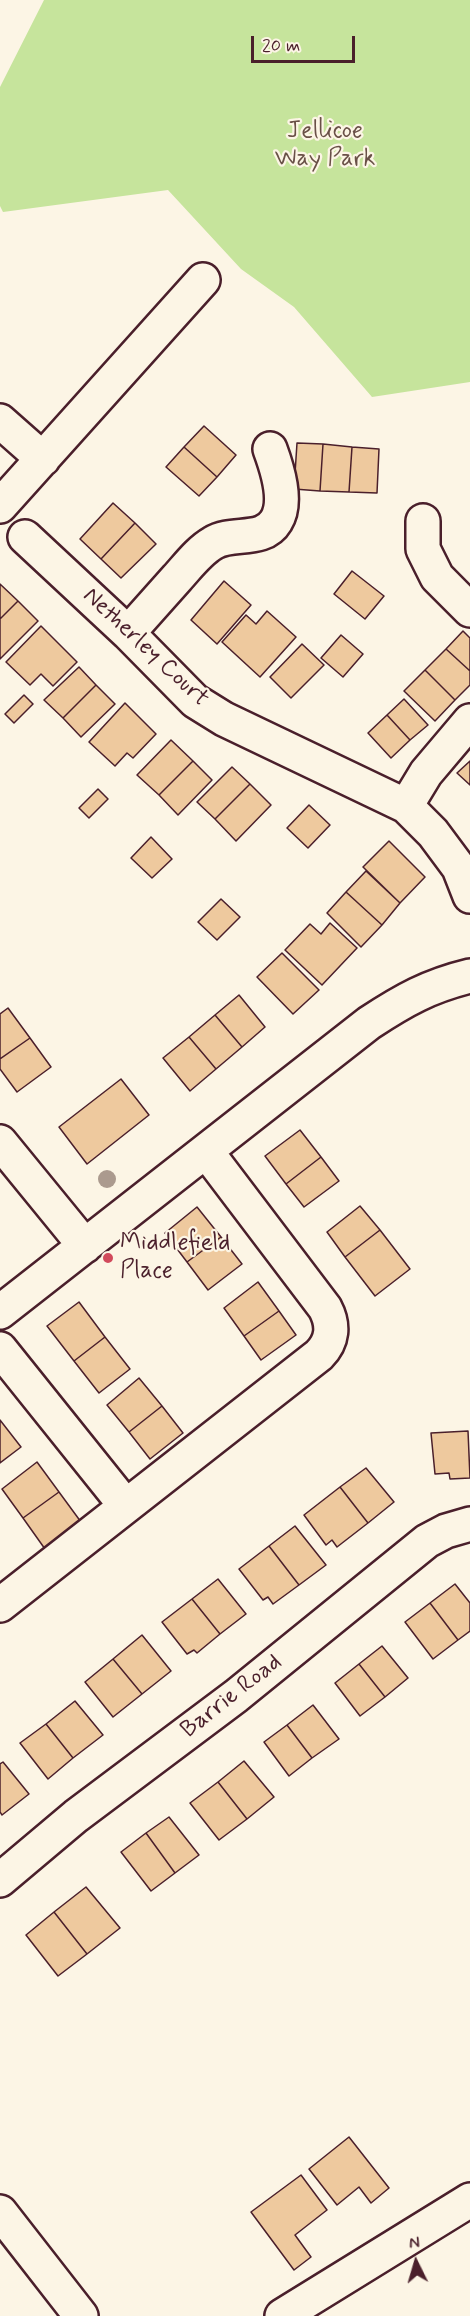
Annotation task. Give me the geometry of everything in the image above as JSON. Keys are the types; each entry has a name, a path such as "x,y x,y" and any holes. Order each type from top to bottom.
{"street":[{"path":"0,506 203,280"},
{"path":"0,421 44,459"},
{"path":"128,633 200,553 214,542 229,536 250,536 267,530 276,521 280,508 280,484 270,449"},
{"path":"423,521 423,549 437,577 470,610"},
{"name":"Netherley Court","path":"25,537 128,633 187,693 205,707 224,719 406,806 433,833 459,868 470,896"},
{"path":"406,806 426,773 470,722"},
{"path":"0,1312 334,1050 405,999 445,982 470,976"},
{"path":"0,1142 85,1246"},
{"path":"0,1605 319,1355 325,1349 331,1336 331,1325 325,1308 207,1151"},
{"path":"0,1349 125,1505"},
{"name":"Barrie Road","path":"0,1880 76,1816 231,1699 428,1541 446,1531 470,1524"},
{"path":"282,2316 470,2200"},
{"path":"0,2212 81,2316"}],"green space":[{"name":"Jellicoe Way Park","path":"44,0 470,0 470,382 372,397 294,307 241,269 168,190 3,212 0,206 0,87"}],"building":[{"path":"204,426 236,455 217,477 184,447"},
{"path":"297,443 323,444 320,491 294,489"},
{"path":"323,444 352,447 349,492 320,491"},
{"path":"184,447 217,477 199,496 166,467"},
{"path":"352,447 379,449 377,493 349,492"},
{"path":"113,503 135,523 101,559 80,539"},
{"path":"135,523 156,544 121,578 101,559"},
{"path":"352,571 384,596 365,619 334,594"},
{"path":"224,581 251,605 217,644 191,620"},
{"path":"0,584 18,601 0,619"},
{"path":"18,601 38,621 0,659 0,619"},
{"path":"267,611 296,637 260,677 222,642 246,615 256,624"},
{"path":"41,626 77,662 53,686 41,674 30,685 6,662"},
{"path":"463,631 470,638 470,671 446,649"},
{"path":"341,635 363,654 343,677 321,658"},
{"path":"302,644 324,665 291,698 270,677"},
{"path":"446,649 470,671 470,685 455,700 425,670"},
{"path":"79,667 96,685 63,718 44,700"},
{"path":"425,670 455,700 435,721 404,691"},
{"path":"96,685 115,704 81,737 63,718"},
{"path":"24,695 33,704 14,723 5,714"},
{"path":"404,699 428,725 410,740 387,715"},
{"path":"125,703 156,734 133,758 127,753 115,766 89,742"},
{"path":"387,715 410,740 391,758 368,733"},
{"path":"171,740 193,761 159,795 137,775"},
{"path":"193,761 212,780 178,815 159,795"},
{"path":"470,761 470,785 457,773"},
{"path":"232,767 250,784 215,819 197,802"},
{"path":"250,784 271,805 236,841 215,819"},
{"path":"98,789 108,799 89,818 79,808"},
{"path":"309,805 330,825 308,848 287,828"},
{"path":"151,837 172,859 152,878 131,858"},
{"path":"389,841 425,877 400,903 363,867"},
{"path":"366,871 400,903 382,925 346,892"},
{"path":"346,892 382,925 361,947 327,913"},
{"path":"221,899 240,917 217,940 198,922"},
{"path":"330,923 357,948 322,985 285,950 310,924 321,934"},
{"path":"282,953 319,990 293,1014 257,977"},
{"path":"239,995 265,1027 242,1047 215,1015"},
{"path":"8,1008 30,1038 0,1059 0,1014"},
{"path":"215,1015 242,1047 216,1069 189,1037"},
{"path":"189,1037 216,1069 190,1091 163,1058"},
{"path":"30,1038 51,1067 17,1092 0,1069 0,1059"},
{"path":"121,1079 149,1115 87,1164 59,1127"},
{"path":"300,1130 321,1157 286,1184 265,1156"},
{"path":"321,1157 339,1181 304,1207 286,1184"},
{"path":"360,1206 380,1230 345,1257 327,1232"},
{"path":"197,1207 221,1237 187,1262 165,1233"},
{"path":"380,1230 410,1269 375,1296 345,1257"},
{"path":"221,1237 242,1264 208,1290 187,1262"},
{"path":"258,1282 279,1311 244,1336 224,1308"},
{"path":"79,1302 105,1337 74,1361 47,1326"},
{"path":"279,1311 296,1335 261,1360 244,1336"},
{"path":"105,1337 130,1369 99,1393 74,1361"},
{"path":"139,1378 162,1406 129,1432 107,1405"},
{"path":"162,1406 183,1433 150,1459 129,1432"},
{"path":"0,1420 21,1447 0,1463"},
{"path":"468,1431 470,1478 450,1479 449,1473 435,1474 431,1433"},
{"path":"37,1462 59,1492 23,1518 2,1489"},
{"path":"366,1468 394,1502 368,1523 340,1487"},
{"path":"340,1487 368,1523 337,1547 332,1540 326,1545 304,1515"},
{"path":"59,1492 81,1522 45,1549 23,1518"},
{"path":"295,1526 326,1565 299,1585 269,1546"},
{"path":"269,1546 299,1585 273,1604 268,1597 263,1600 239,1569"},
{"path":"218,1579 246,1614 220,1634 192,1599"},
{"path":"455,1584 470,1603 470,1631 458,1640 430,1603"},
{"path":"192,1599 220,1634 197,1653 194,1650 187,1654 162,1622"},
{"path":"430,1603 458,1640 433,1659 405,1622"},
{"path":"142,1635 171,1671 142,1694 113,1659"},
{"path":"382,1646 408,1678 385,1697 359,1664"},
{"path":"113,1659 142,1694 113,1717 85,1682"},
{"path":"359,1664 385,1697 360,1716 335,1683"},
{"path":"75,1701 103,1735 73,1758 46,1724"},
{"path":"313,1705 339,1739 312,1758 287,1725"},
{"path":"46,1724 73,1758 48,1779 20,1743"},
{"path":"287,1725 312,1758 289,1776 264,1742"},
{"path":"244,1761 274,1797 247,1819 218,1782"},
{"path":"3,1762 29,1794 2,1815 0,1812 0,1764"},
{"path":"218,1782 247,1819 219,1840 190,1803"},
{"path":"169,1817 199,1855 175,1873 146,1833"},
{"path":"146,1833 175,1873 151,1891 121,1852"},
{"path":"86,1887 120,1928 87,1954 54,1912"},
{"path":"54,1912 87,1954 58,1976 26,1935"},
{"path":"349,2137 389,2188 371,2203 359,2187 337,2205 309,2169"},
{"path":"301,2175 327,2210 295,2235 311,2257 294,2270 251,2212"}],"place":[{"name":"Middlefield Place","path":"108,1258"}]}
